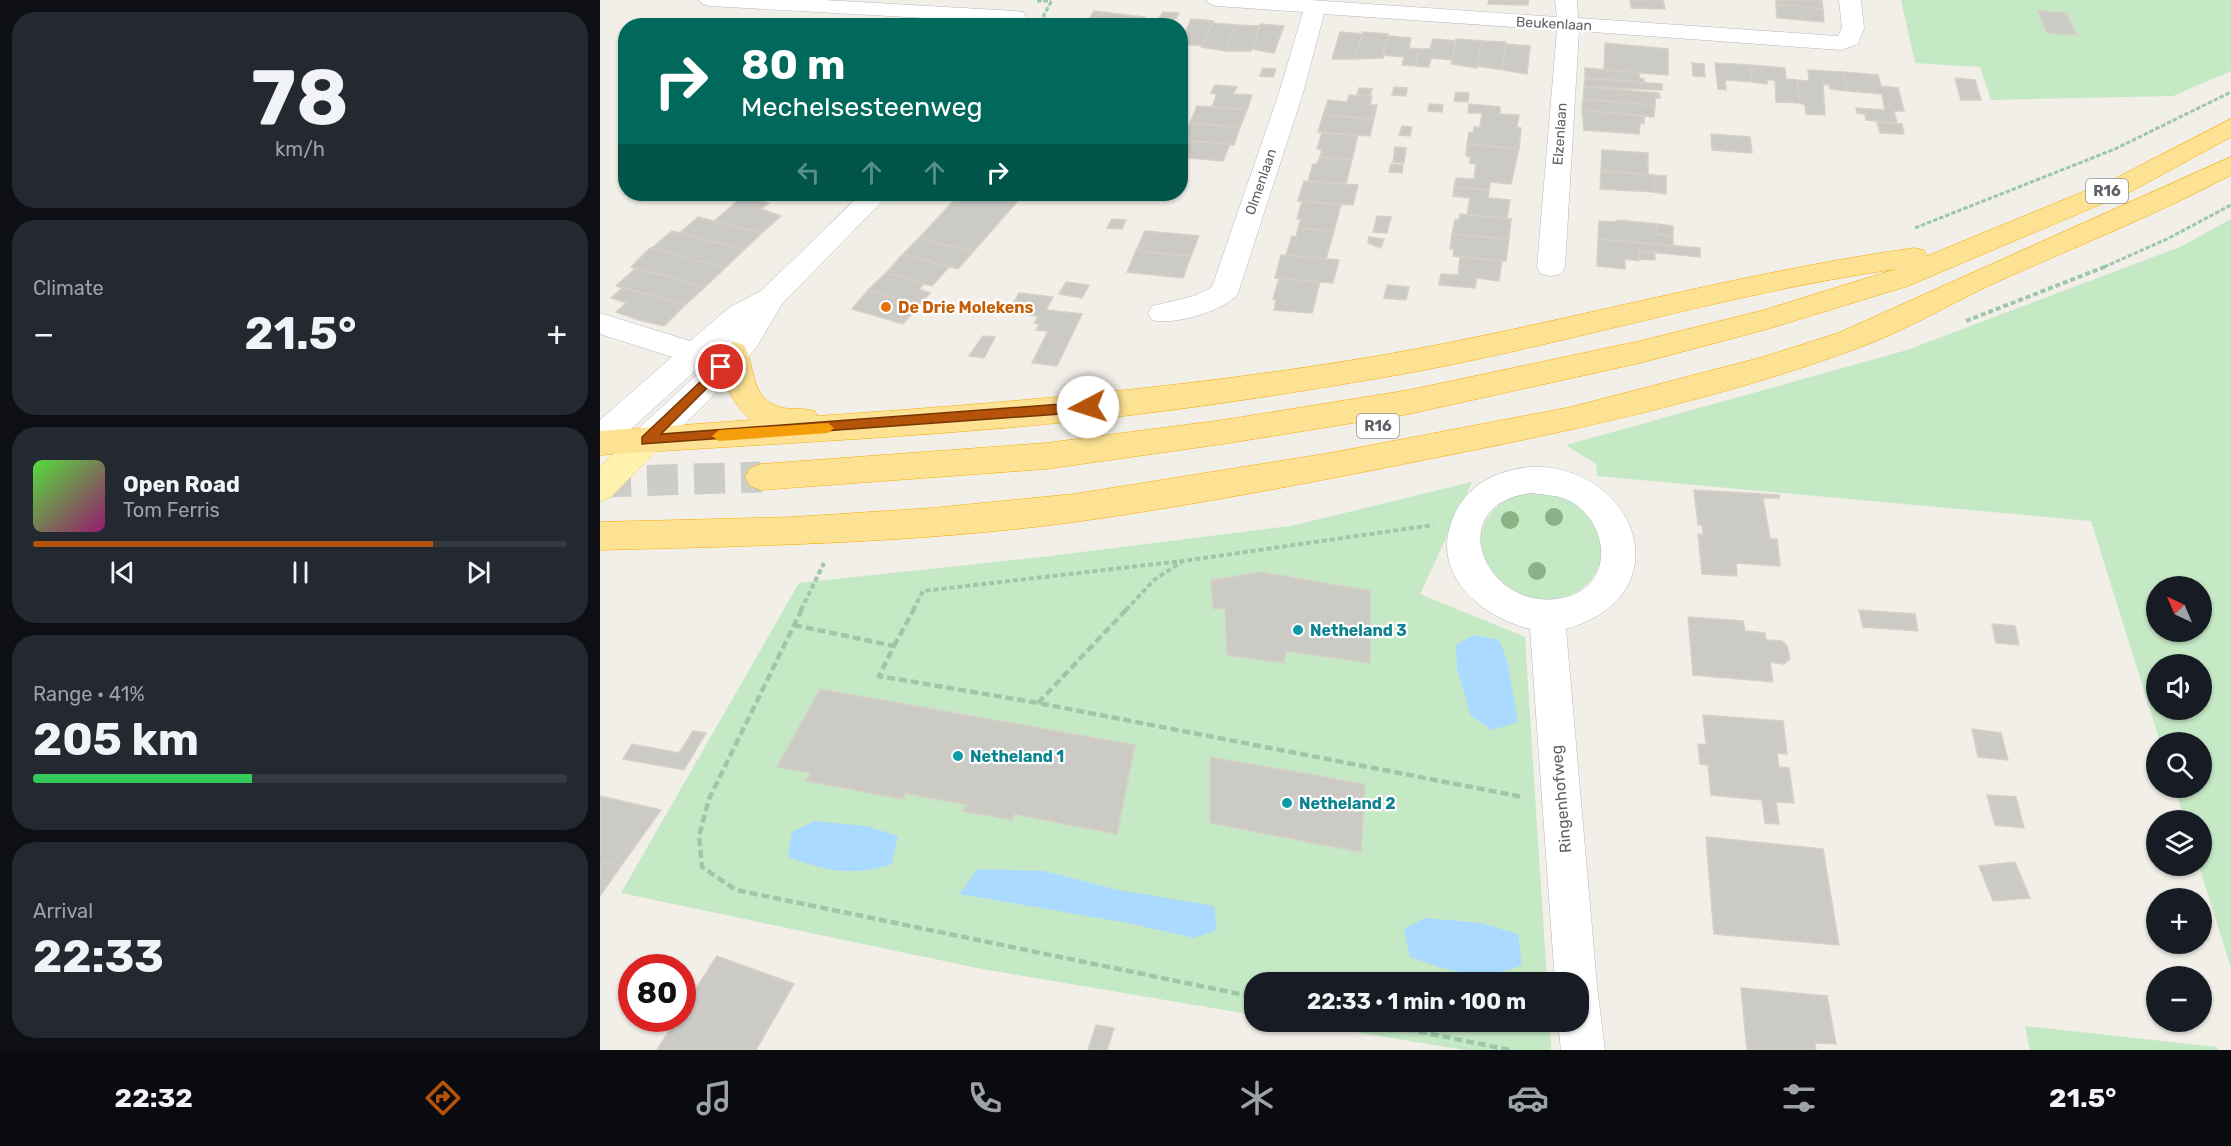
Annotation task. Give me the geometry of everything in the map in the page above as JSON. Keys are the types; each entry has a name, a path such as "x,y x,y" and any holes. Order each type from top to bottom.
{"highway":[{"name":"R16","path":"2231,126 2208,142 2123,185 1898,279 1764,320 1640,352 1409,402 1223,432 1046,456 757,489 1044,478 1228,452 1414,420 1651,369 1990,274 2147,207 2231,165"},
{"path":"600,443 1131,403 1361,369 1587,325 1838,268 1978,244"},
{"path":"600,536 793,531 932,522 1074,508 1330,466 1571,419 1764,368 1848,341 1990,274"},
{"path":"734,353 733,366 755,406 771,418 801,419 835,427"}],"main road":[{"path":"600,488 647,440"}],"street":[{"path":"710,0 1016,14"},
{"name":"Beukenlaan","path":"1217,0 1301,4 1568,26 1841,43 1850,39 1853,28 1850,0"},
{"name":"Elzenlaan","path":"1551,267 1568,26 1566,0"},
{"name":"Olmenlaan","path":"1162,313 1201,304 1224,293 1291,93 1301,4"},
{"path":"600,438 693,353 740,314 771,298 869,201"},
{"path":"647,440 734,353 761,321 771,298"},
{"path":"600,323 693,353"},
{"path":"1532,480 1561,483 1587,495 1608,515 1618,535 1620,556 1615,577 1601,596 1581,609 1547,616 1515,610 1488,595 1469,572 1462,546 1466,520 1481,499 1504,485 1532,480"},
{"name":"Ringenhofweg","path":"1547,616 1576,972"},
{"path":"1581,1032 1583,1050"}],"path":[{"path":"1042,18 1052,0"},
{"path":"1905,231 2044,180 2192,113 2231,92"},
{"path":"1466,520 1183,561 923,591 879,676 1038,703 1562,805"},
{"path":"825,561 709,799 699,836 702,867 736,890 1244,995"},
{"path":"1038,703 1154,580 1183,561"},
{"path":"794,625 894,646"},
{"path":"1421,1032 1510,1050"}],"green space":[{"path":"1901,0 2231,0 2231,71 2173,96 1991,100 1980,67 1915,63"},
{"path":"2231,219 2231,968 2212,907 2212,888 2206,888 2202,876 2212,876 2212,810 2182,810 2177,798 2212,798 2212,732 2157,732 2153,720 2212,720 2212,654 2146,654 2146,697 2091,521 1597,476 1596,464 1566,445 1907,350 2180,247"},
{"path":"1472,482 1420,594 1525,637 1546,972 1244,972 1244,1013 982,969 621,893 799,583 1042,557 1291,526"},
{"path":"1533,493 1562,498 1577,505 1593,521 1601,540 1600,561 1591,580 1582,588 1559,598 1534,598 1510,590 1490,573 1481,549 1484,525 1499,505 1519,495"},
{"path":"2025,1026 2217,1047 2218,1050 2030,1050"},
{"path":"1355,1032 1550,1032 1551,1050 1464,1050"}],"water":[{"path":"1474,635 1499,640 1507,660 1518,722 1492,730 1471,716 1457,669 1456,645"},
{"path":"815,821 866,826 898,836 892,864 865,870 840,871 788,857 792,832"},
{"path":"978,869 1044,871 1118,890 1214,906 1217,930 1194,938 1128,923 959,894"},
{"path":"1425,918 1481,923 1518,934 1522,965 1498,972 1452,971 1410,957 1404,929"}],"building":[{"path":"1489,0 1528,0 1528,5 1488,4"},
{"path":"1630,0 1663,0 1665,9 1631,8"},
{"path":"1776,0 1822,0 1823,9 1776,4"},
{"path":"1776,4 1823,9 1824,22 1777,18"},
{"path":"1094,11 1145,17 1144,18 1090,18"},
{"path":"2038,11 2066,13 2077,35 2047,33"},
{"path":"1163,12 1179,13 1176,18 1159,18"},
{"path":"1191,19 1214,21 1202,45 1188,45 1188,26"},
{"path":"1213,23 1237,25 1225,51 1201,47"},
{"path":"1260,24 1284,26 1274,53 1252,49"},
{"path":"1237,25 1260,26 1251,51 1225,51"},
{"path":"1340,32 1363,34 1355,59 1332,59"},
{"path":"1363,32 1388,34 1383,58 1355,59"},
{"path":"1388,36 1411,38 1409,48 1419,49 1416,66 1402,65 1404,57 1383,55"},
{"path":"1433,39 1456,41 1452,60 1431,58 1429,67 1416,66 1419,49 1430,49"},
{"path":"1456,39 1482,41 1477,68 1451,64"},
{"path":"1482,41 1506,42 1502,70 1477,66"},
{"path":"1605,43 1668,49 1668,75 1604,70"},
{"path":"1506,44 1530,46 1527,74 1502,70"},
{"path":"1692,63 1704,64 1705,77 1693,76"},
{"path":"1715,63 1750,65 1752,82 1725,80 1726,90 1718,89"},
{"path":"1750,65 1785,68 1786,79 1797,80 1800,103 1776,102 1775,80 1767,80 1767,84 1752,82"},
{"path":"1263,68 1276,69 1273,77 1260,76"},
{"path":"1585,68 1640,73 1639,78 1644,79 1644,82 1585,78"},
{"path":"1808,70 1843,72 1848,91 1830,89 1829,85 1823,84 1825,115 1806,114 1805,105 1800,103 1797,80 1809,81"},
{"path":"1843,72 1878,75 1881,86 1898,88 1904,111 1894,111 1897,123 1866,120 1865,114 1857,113 1856,108 1885,110 1882,94 1848,91"},
{"path":"1585,78 1662,84 1662,90 1584,87"},
{"path":"1955,78 1975,80 1981,100 1961,100"},
{"path":"1215,85 1237,87 1233,94 1252,95 1247,110 1212,107 1217,94 1211,93"},
{"path":"1394,87 1407,88 1406,96 1392,95"},
{"path":"1584,87 1659,93 1660,98 1655,98 1655,105 1583,99"},
{"path":"1359,88 1372,89 1370,96 1357,95"},
{"path":"1456,92 1469,93 1468,102 1454,101"},
{"path":"1349,95 1372,96 1370,105 1377,105 1374,119 1323,115 1328,100 1347,102"},
{"path":"1583,99 1655,105 1654,117 1582,110"},
{"path":"1429,104 1443,105 1442,112 1428,111"},
{"path":"1469,104 1500,107 1500,114 1519,115 1517,127 1521,128 1519,149 1467,144 1469,132 1473,133 1474,127 1480,127 1482,113 1468,113"},
{"path":"1197,106 1247,110 1240,127 1190,123"},
{"path":"1582,110 1644,116 1644,124 1640,123 1639,134 1584,130"},
{"path":"1323,115 1374,119 1370,136 1318,132"},
{"path":"1877,122 1902,124 1904,134 1880,133"},
{"path":"1190,123 1240,127 1234,145 1188,141"},
{"path":"1402,126 1412,127 1410,136 1399,135"},
{"path":"1322,133 1358,135 1352,160 1320,157 1322,149 1317,149"},
{"path":"1711,134 1750,137 1752,153 1712,150"},
{"path":"1188,141 1230,144 1223,161 1188,158"},
{"path":"1467,144 1519,149 1511,184 1490,182 1489,190 1454,187 1456,178 1474,179 1476,164 1470,163 1470,157 1466,156"},
{"path":"1395,147 1406,148 1404,163 1393,162"},
{"path":"1602,150 1648,153 1648,175 1601,171"},
{"path":"1320,157 1352,160 1346,184 1308,181 1313,164 1317,164"},
{"path":"1391,164 1403,165 1402,173 1389,172"},
{"path":"1601,171 1654,175 1654,192 1600,189"},
{"path":"1654,175 1666,176 1666,194 1654,192"},
{"path":"1304,181 1358,185 1353,205 1298,201"},
{"path":"1454,187 1489,190 1488,198 1510,200 1507,218 1467,215 1470,198 1453,196"},
{"path":"737,201 769,203 761,209 781,216 762,233 714,221"},
{"path":"953,201 1018,201 973,252 919,238"},
{"path":"1302,201 1341,204 1334,231 1298,228 1301,219 1297,219"},
{"path":"1460,214 1511,219 1509,239 1452,234 1455,220 1459,220"},
{"path":"1377,216 1391,217 1387,233 1373,232"},
{"path":"698,217 762,233 744,250 680,233"},
{"path":"1112,219 1126,220 1122,229 1107,228"},
{"path":"1617,220 1657,224 1657,235 1673,236 1673,246 1598,239 1599,221 1617,222"},
{"path":"1657,224 1673,226 1673,236 1657,235"},
{"path":"1298,228 1334,231 1326,259 1286,255 1292,236 1296,237"},
{"path":"672,231 744,250 725,268 652,248"},
{"path":"1145,231 1199,236 1191,256 1136,251"},
{"path":"1452,234 1509,239 1506,261 1453,256 1454,249 1450,249"},
{"path":"1369,237 1384,239 1381,248 1368,243"},
{"path":"919,238 973,252 958,269 903,254"},
{"path":"1598,239 1700,248 1700,257 1640,251 1639,261 1625,259 1625,269 1597,266"},
{"path":"650,248 725,268 705,287 631,267"},
{"path":"1136,251 1191,256 1183,278 1127,272"},
{"path":"1640,251 1655,252 1655,260 1639,259"},
{"path":"903,254 949,267 932,286 886,273"},
{"path":"1281,255 1339,260 1333,283 1275,278"},
{"path":"1460,257 1502,260 1499,281 1477,278 1475,288 1439,285 1441,274 1458,275"},
{"path":"636,268 705,287 685,305 616,286"},
{"path":"886,273 924,284 919,289 930,293 919,305 868,290"},
{"path":"1279,278 1320,282 1312,313 1274,310 1276,299 1273,299"},
{"path":"1066,282 1089,285 1082,298 1059,294"},
{"path":"1387,285 1409,287 1406,300 1384,298"},
{"path":"623,287 685,305 664,326 639,320 616,312 626,303 611,298"},
{"name":"De Drie Molekens","path":"868,290 919,305 903,324 852,309"},
{"path":"1019,293 1053,297 1046,310 1082,314 1057,366 1032,363 1048,331 1036,330 1039,324 1034,323 1038,316 1008,313"},
{"path":"983,336 995,337 984,358 969,356"},
{"path":"1694,490 1779,495 1779,498 1763,498 1770,539 1777,539 1780,566 1736,563 1737,576 1702,574 1698,534 1703,535 1702,525 1698,525"},
{"name":"Netheland 3","path":"1262,572 1370,591 1370,663 1286,651 1284,663 1227,655 1225,608 1213,609 1211,580"},
{"path":"1859,610 1915,614 1918,631 1863,627"},
{"path":"1688,617 1743,621 1745,631 1765,633 1766,640 1782,641 1787,646 1790,659 1784,664 1770,662 1773,682 1693,675"},
{"path":"1992,624 2015,626 2019,645 1996,643"},
{"name":"Netheland 1","path":"820,689 1135,745 1117,834 1015,814 1012,820 962,811 967,805 905,793 904,799 806,781 810,773 777,767"},
{"path":"1703,715 1783,721 1787,754 1777,753 1779,767 1789,768 1794,803 1776,802 1779,824 1765,823 1762,800 1711,795 1708,765 1700,764 1698,744 1706,745"},
{"path":"1972,729 2001,733 2008,760 1978,757"},
{"path":"693,731 706,733 684,770 623,759 632,744 679,753"},
{"name":"Netheland 2","path":"1210,757 1365,784 1361,852 1210,823"},
{"path":"1987,795 2016,797 2024,828 1995,825"},
{"path":"600,796 661,810 621,866 600,861"},
{"path":"1706,837 1823,849 1839,945 1714,934"},
{"path":"600,861 621,866 600,896"},
{"path":"2015,862 2030,898 1993,901 1979,866"},
{"path":"717,956 794,984 756,1050 657,1050 668,1032 696,1032 696,988"},
{"path":"1741,988 1827,996 1836,1044 1815,1043 1816,1050 1747,1050"},
{"path":"1096,1025 1114,1028 1107,1050 1088,1050"}],"tunnel":[{"path":"600,482 761,477"}],"slow traffic":[{"path":"719,436 828,428"}],"place":[{"name":"De Drie Molekens","path":"886,307"},
{"name":"Netheland 3","path":"1298,630"},
{"name":"Netheland 1","path":"958,756"},
{"name":"Netheland 2","path":"1287,803"}],"route":[{"path":"721,367 647,440 740,435 1088,407"}]}
